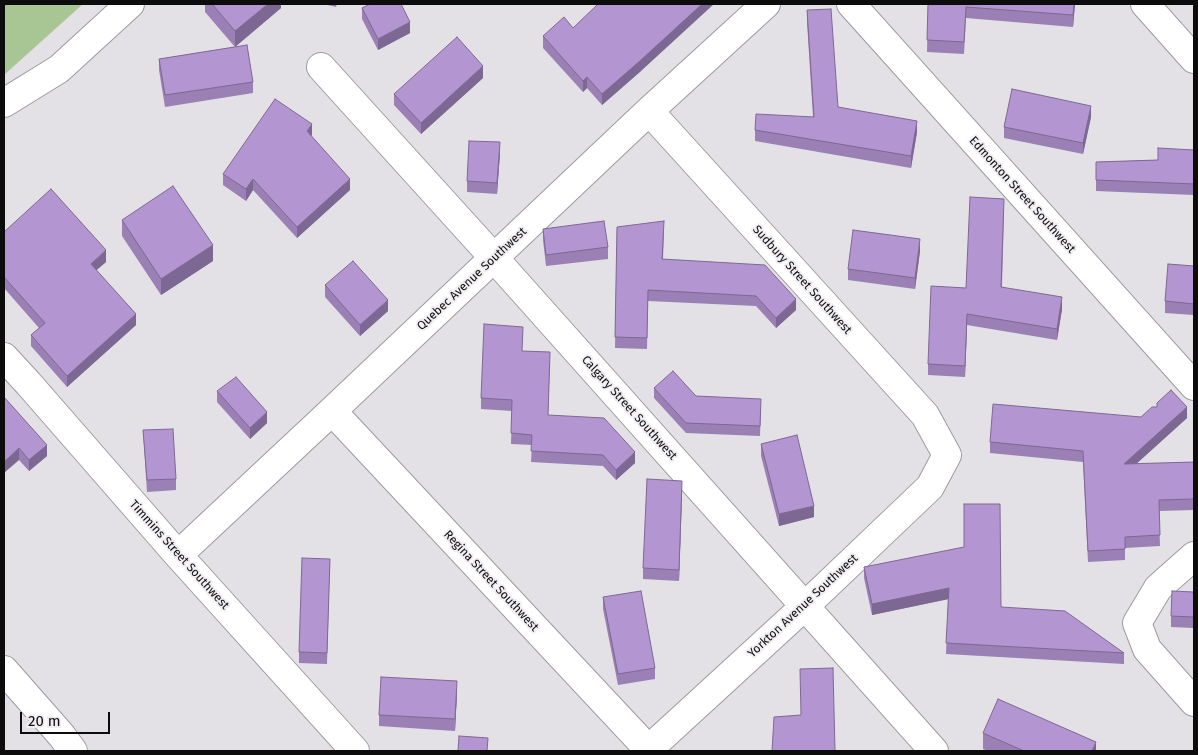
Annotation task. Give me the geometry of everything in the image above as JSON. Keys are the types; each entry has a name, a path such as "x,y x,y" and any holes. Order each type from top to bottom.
{"street":[{"path":"4,104 59,69 130,4"},
{"name":"Quebec Avenue Southwest","path":"178,554 332,412 649,111 766,4"},
{"name":"Edmonton Street Southwest","path":"851,4 1194,386"},
{"path":"1145,4 1194,59"},
{"name":"Calgary Street Southwest","path":"321,68 494,258 934,751"},
{"name":"Sudbury Street Southwest","path":"649,111 925,415 947,455"},
{"name":"Timmins Street Southwest","path":"4,358 355,751"},
{"name":"Regina Street Southwest","path":"332,412 649,750"},
{"name":"Yorkton Avenue Southwest","path":"649,750 930,487 947,455"},
{"path":"1194,556 1158,588 1136,623 1147,649 1194,702"},
{"path":"4,670 62,736 72,751"}],"green space":[{"path":"4,4 83,4 4,75"}],"building":[{"path":"212,4 268,4 235,31"},
{"path":"370,4 401,4 410,22 378,39 362,8"},
{"path":"598,4 702,4 602,94 587,77 583,81 543,36 564,17 573,28"},
{"path":"928,4 1074,4 1073,15 966,7 964,42 927,40"},
{"path":"831,9 838,107 917,121 911,156 755,130 756,114 814,117 807,10"},
{"path":"457,37 483,66 421,123 394,94"},
{"path":"247,45 253,82 165,95 159,59"},
{"path":"1012,89 1091,106 1083,143 1004,127"},
{"path":"275,99 312,124 307,131 350,179 297,227 253,179 246,189 223,174"},
{"path":"469,141 500,142 497,183 467,181"},
{"path":"1158,148 1194,150 1194,184 1096,180 1096,162 1158,160"},
{"path":"173,186 213,245 161,279 122,220"},
{"path":"51,189 106,250 91,264 136,314 67,376 31,335 45,323 4,277 4,232"},
{"path":"970,197 1004,199 1001,287 1062,297 1057,329 967,314 965,366 928,364 931,286 966,288"},
{"path":"604,221 608,247 546,255 543,229"},
{"path":"664,221 662,259 765,265 796,299 776,318 756,296 648,290 647,338 615,337 617,227"},
{"path":"853,230 920,239 915,278 848,269"},
{"path":"353,261 388,300 360,325 325,285"},
{"path":"1168,264 1194,266 1194,304 1165,301"},
{"path":"484,324 523,327 522,351 550,352 548,415 604,418 635,452 616,470 603,455 531,451 532,435 511,433 512,400 481,398"},
{"path":"673,371 696,396 761,399 760,426 686,423 654,388"},
{"path":"236,377 267,412 250,428 217,391"},
{"path":"1171,390 1187,407 1124,464 1194,462 1194,499 1159,500 1160,535 1125,537 1125,549 1088,551 1083,451 990,442 993,404 1141,417 1152,407 1157,407 1157,403"},
{"path":"4,397 47,445 29,460 19,448 4,462"},
{"path":"173,429 176,479 147,480 143,430"},
{"path":"797,435 814,506 779,514 761,444"},
{"path":"647,479 682,481 679,570 643,568"},
{"path":"964,504 1000,504 1001,607 1065,611 1124,653 946,643 949,588 872,604 864,567 964,547"},
{"path":"302,558 330,559 327,653 299,652"},
{"path":"641,591 655,668 618,674 603,597"},
{"path":"1172,591 1194,592 1194,617 1171,616"},
{"path":"833,668 835,751 772,751 774,717 801,715 800,669"},
{"path":"381,677 457,681 455,719 379,715"},
{"path":"998,699 1096,742 1092,751 1024,751 983,733"},
{"path":"459,736 488,738 487,751 458,751"}]}
